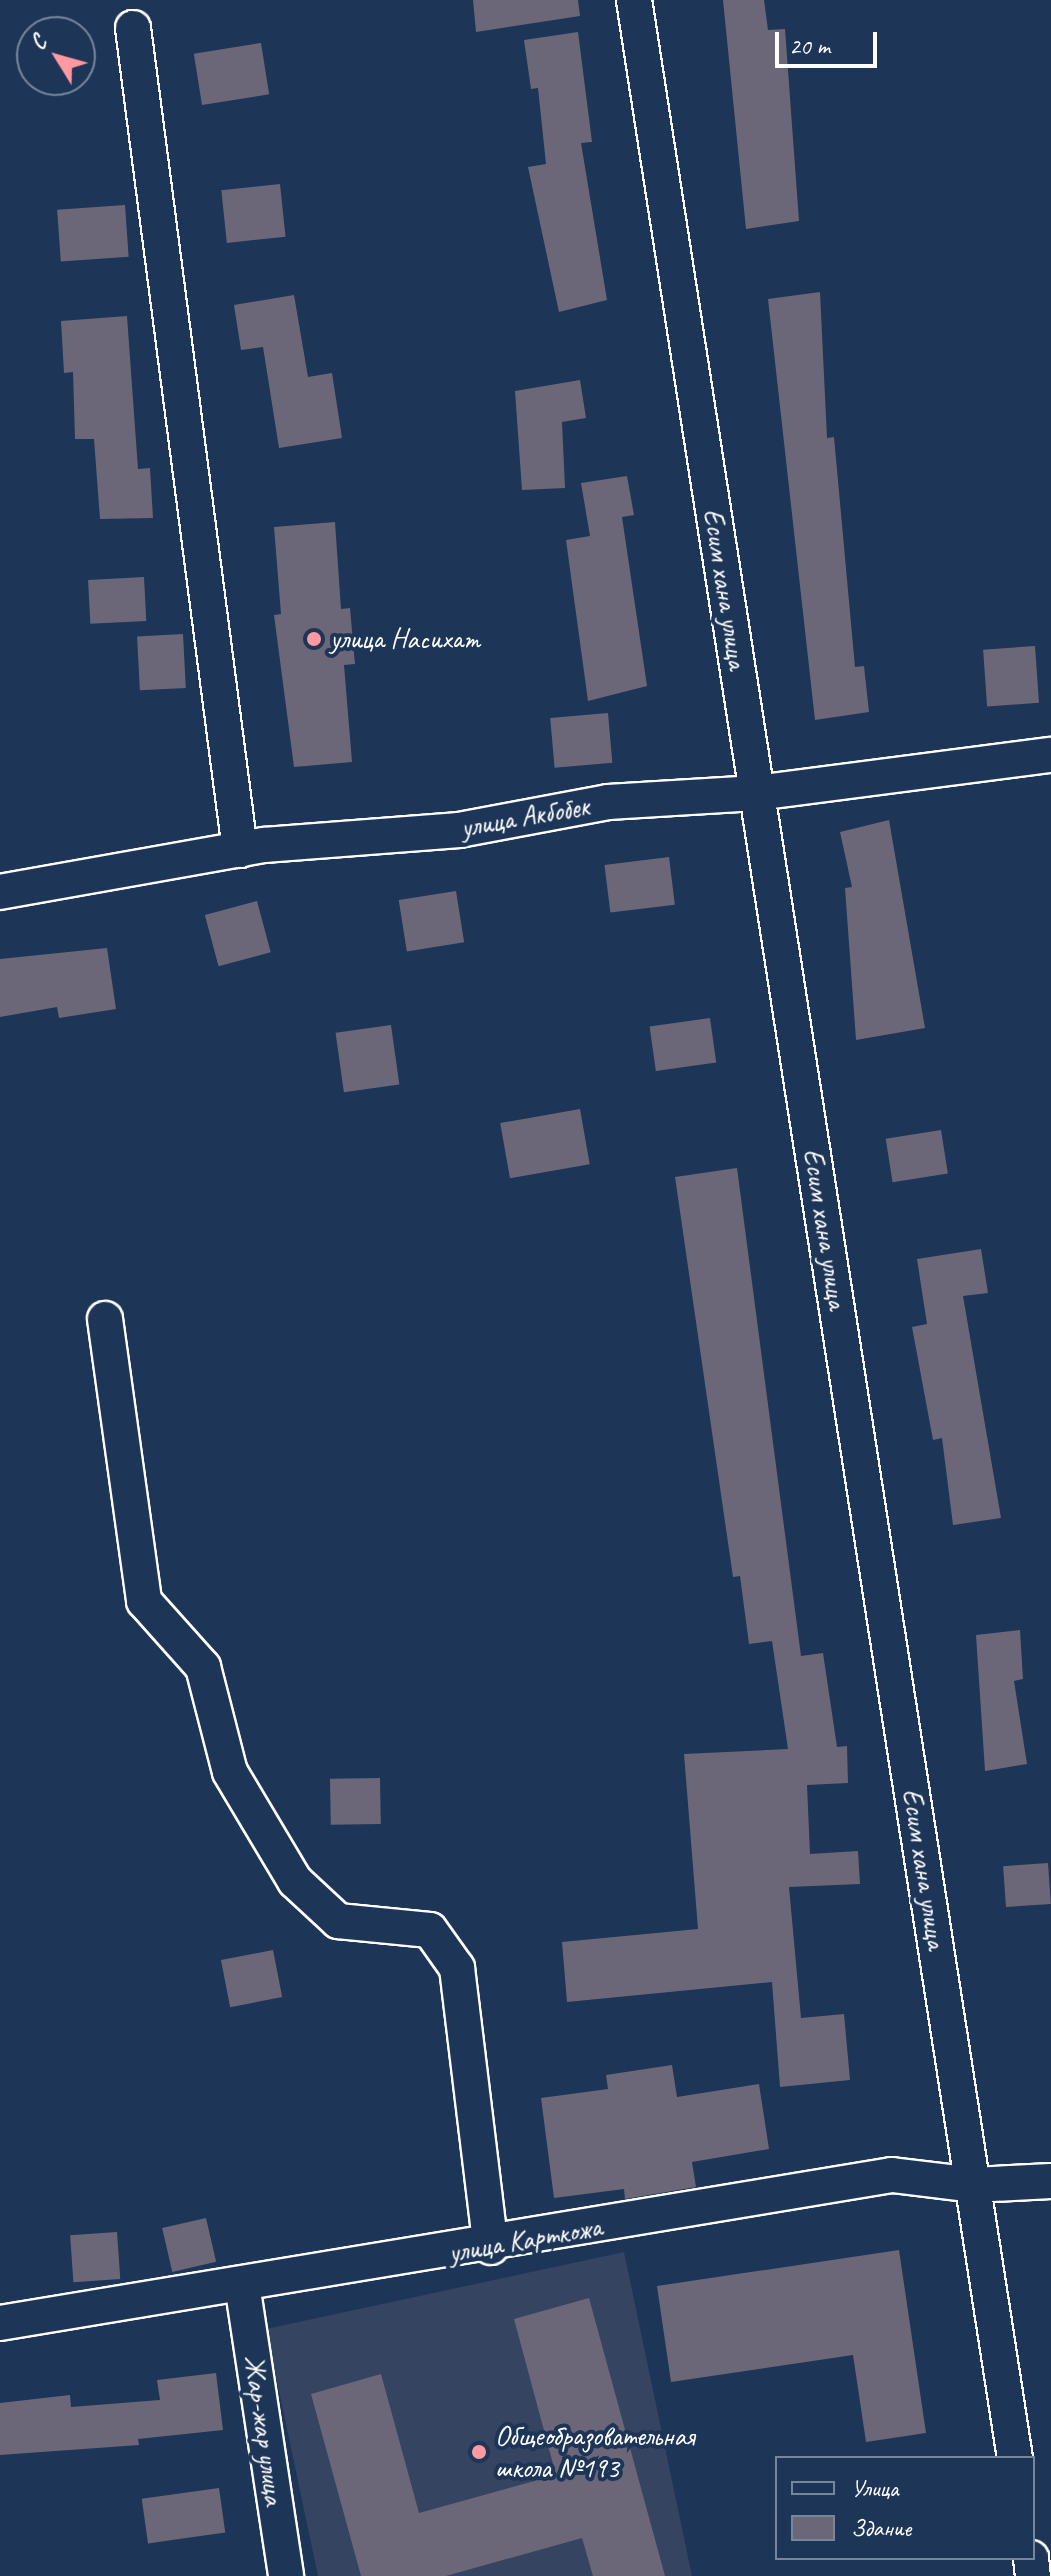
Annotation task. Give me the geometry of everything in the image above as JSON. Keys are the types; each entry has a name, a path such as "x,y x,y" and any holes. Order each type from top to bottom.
{"street":[{"name":"Есим хана улица","path":"634,0 1015,2456"},
{"path":"133,28 240,850"},
{"name":"улица Акбобек","path":"0,892 240,850 459,830 608,802 757,793 1051,755"},
{"path":"105,1319 144,1601 203,1667 230,1772 295,1881 338,1921 430,1930 457,1968 491,2247"},
{"name":"улица Карткожа","path":"0,2323 491,2247 892,2175 973,2185 1051,2181"},
{"name":"Жар-жар улица","path":"242,2284 286,2576"}],"shaded area":[{"name":"Общеобразовательная школа №193","path":"624,2252 692,2576 318,2576 266,2329"}],"building":[{"path":"473,0 578,0 580,16 476,32"},
{"path":"723,0 764,0 768,30 785,29 799,221 746,229"},
{"path":"578,32 592,142 581,143 607,300 559,312 528,167 546,164 538,88 531,89 524,40"},
{"path":"261,43 269,94 202,105 194,54"},
{"path":"280,184 286,237 227,243 221,190"},
{"path":"125,205 129,257 61,262 57,210"},
{"path":"820,292 827,438 834,437 855,667 864,666 869,712 815,720 768,299"},
{"path":"294,295 308,377 332,373 342,438 279,448 263,347 241,350 234,305"},
{"path":"127,316 138,469 150,468 153,518 100,519 94,439 75,439 73,372 64,373 61,321"},
{"path":"580,380 586,418 562,422 565,488 522,490 515,391"},
{"path":"627,476 634,515 622,517 647,686 588,701 566,540 590,536 581,483"},
{"path":"335,522 341,609 350,608 355,664 344,665 352,762 294,767 274,615 281,614 274,527"},
{"path":"144,577 146,621 90,624 88,580"},
{"path":"183,634 186,688 140,690 137,636"},
{"path":"1035,646 1039,703 987,706 983,650"},
{"path":"608,713 612,763 555,768 550,718"},
{"path":"889,820 925,1028 856,1040 845,888 852,887 840,832"},
{"path":"669,857 675,905 610,913 604,865"},
{"path":"456,891 464,942 407,951 399,900"},
{"path":"257,901 271,952 219,966 205,915"},
{"path":"107,948 116,1009 59,1018 57,1007 0,1017 0,959"},
{"path":"710,1018 716,1063 656,1071 650,1026"},
{"path":"391,1025 399,1084 344,1092 336,1033"},
{"path":"580,1109 590,1164 510,1178 500,1123"},
{"path":"941,1130 948,1173 893,1182 886,1139"},
{"path":"737,1168 801,1656 823,1653 837,1747 847,1746 848,1783 807,1785 810,1854 858,1851 860,1884 789,1887 801,2018 844,2014 850,2080 780,2087 772,1982 567,2002 562,1942 698,1929 684,1754 788,1749 772,1641 749,1644 740,1576 733,1577 675,1177"},
{"path":"981,1249 988,1293 963,1296 1001,1518 953,1525 942,1438 933,1440 912,1327 927,1324 917,1259"},
{"path":"1020,1630 1023,1679 1014,1681 1027,1764 985,1771 976,1635"},
{"path":"380,1778 381,1824 331,1825 330,1779"},
{"path":"1048,1863 1051,1904 1006,1907 1003,1866"},
{"path":"273,1950 282,1997 230,2007 221,1960"},
{"path":"672,2065 677,2097 759,2084 769,2149 692,2162 696,2187 625,2199 624,2189 554,2198 541,2098 608,2089 606,2075"},
{"path":"206,2218 216,2262 172,2272 162,2228"},
{"path":"117,2232 120,2279 73,2282 70,2235"},
{"path":"899,2250 926,2433 866,2442 853,2355 671,2382 657,2286"},
{"path":"589,2298 665,2576 593,2576 582,2538 446,2576 361,2576 311,2394 381,2374 419,2513 556,2475 514,2319"},
{"path":"216,2373 223,2430 138,2439 139,2445 0,2455 0,2403 70,2395 71,2407 160,2400 157,2380"},
{"path":"219,2488 225,2533 148,2543 142,2499"}],"place":[{"name":"улица Насихат","path":"314,639"},
{"name":"Общеобразовательная школа №193","path":"479,2452"}]}
